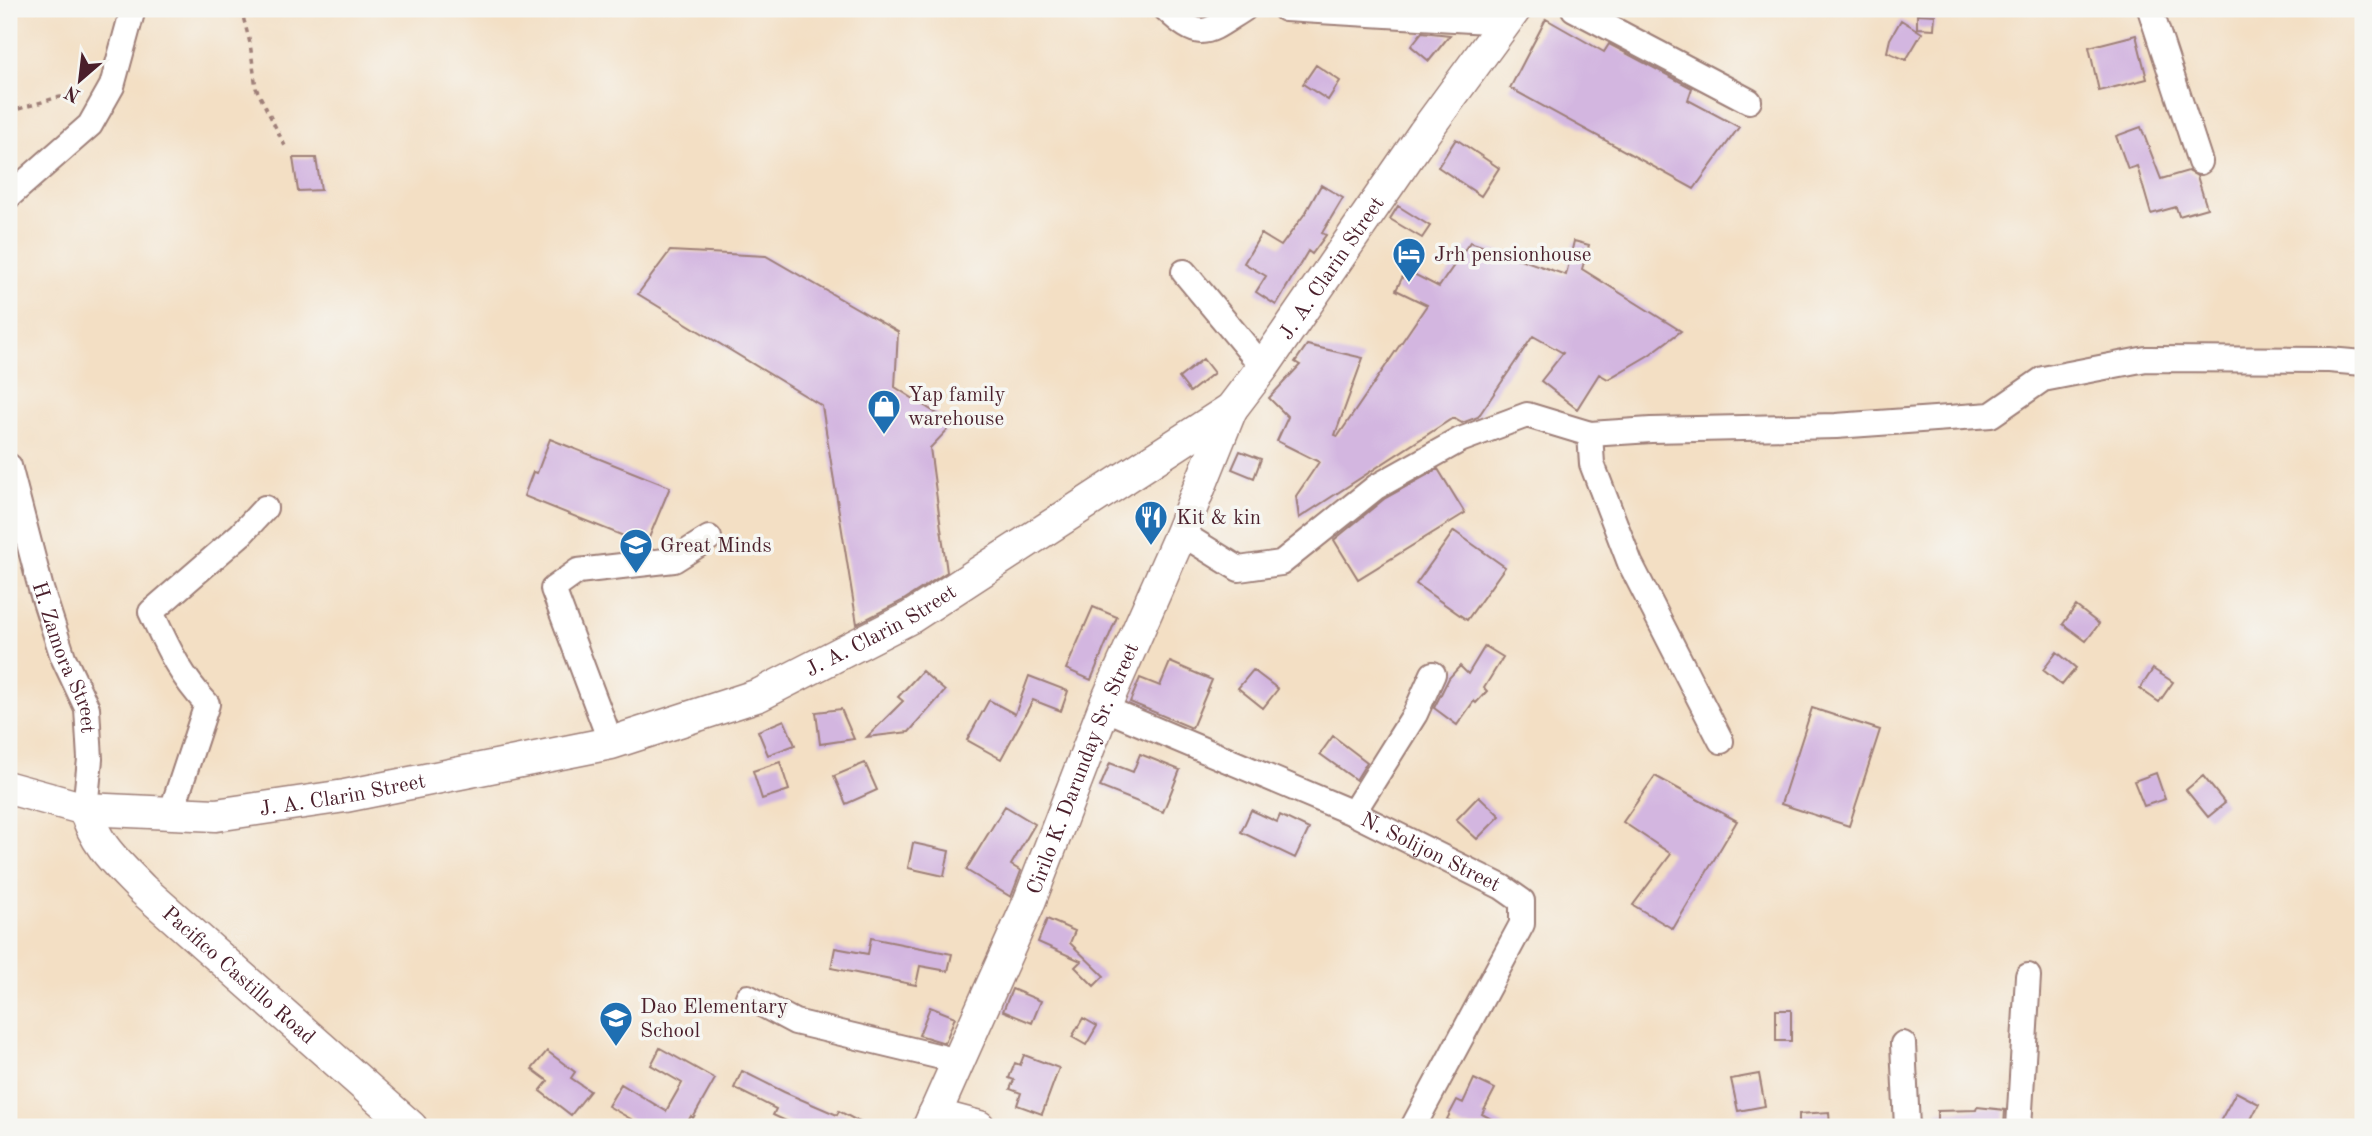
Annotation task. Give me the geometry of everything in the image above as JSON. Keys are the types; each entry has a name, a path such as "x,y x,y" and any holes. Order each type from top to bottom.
{"main road":[{"name":"J. A. Clarin Street","path":"9,788 85,808 216,815 345,796 611,743 759,695 911,617 1231,409 1263,368 1424,133 1510,16"},
{"name":"Cirilo K. Darunday Sr. Street","path":"931,1121 1028,905 1104,708 1181,533 1231,409"},
{"name":"Pacifico Castillo Road","path":"85,808 91,830 113,860 142,889 411,1127"},
{"path":"931,1121 979,1127"}],"street":[{"path":"9,195 90,125 112,86 133,9"},
{"path":"1166,9 1183,26 1199,32 1212,29 1244,9"},
{"path":"1285,9 1510,16"},
{"path":"1574,9 1749,101"},
{"path":"2150,9 2200,162"},
{"path":"1184,272 1263,368"},
{"path":"1181,533 1239,569 1281,563 1376,487 1460,440 1527,415 1590,434 1651,429 1836,426 1991,415 2043,379 2146,359 2329,360 2363,363"},
{"path":"1590,434 1592,464 1630,564 1721,741"},
{"name":"H. Zamora Street","path":"9,466 41,589 63,657 87,708 90,758 85,808"},
{"path":"171,813 207,704 186,681 151,612 241,534 265,508"},
{"path":"611,743 553,589 578,571 674,560 709,538"},
{"path":"1353,813 1415,714 1433,674"},
{"name":"N. Solijon Street","path":"1104,708 1353,813 1502,887 1522,901 1522,924 1413,1127"},
{"path":"2019,1127 2028,976"},
{"path":"748,997 794,1022 958,1061"},
{"path":"1903,1044 1907,1127"}],"path":[{"path":"241,9 250,43 256,88 287,150"},
{"path":"9,113 55,98 112,86"}],"building":[{"path":"1917,14 1935,15 1934,29 1917,28"},
{"path":"1546,19 1604,52 1609,44 1692,88 1688,100 1739,127 1694,189 1510,88"},
{"path":"1901,20 1922,33 1906,60 1887,52 1890,39"},
{"path":"1422,32 1450,35 1429,61 1411,46"},
{"path":"2136,35 2147,79 2099,91 2089,47"},
{"path":"1316,65 1340,81 1328,100 1303,84"},
{"path":"2141,127 2161,179 2188,171 2197,176 2207,208 2179,216 2176,207 2151,214 2137,166 2128,169 2116,136"},
{"path":"1456,139 1499,168 1481,196 1438,167"},
{"path":"293,158 316,158 321,190 298,191"},
{"path":"1321,185 1343,198 1322,233 1326,235 1312,254 1308,251 1276,305 1256,292 1266,276 1244,263 1261,234 1281,246 1306,212"},
{"path":"1398,206 1430,226 1422,238 1390,219"},
{"path":"1574,241 1589,245 1582,269 1681,331 1649,355 1608,379 1599,374 1577,409 1541,381 1563,353 1533,336 1478,417 1462,423 1453,418 1299,518 1296,496 1319,462 1277,441 1288,417 1269,398 1300,365 1295,362 1307,345 1363,358 1335,435 1338,436 1427,305 1396,290 1406,270 1439,287 1470,242 1566,275"},
{"name":"Yap family warehouse","path":"670,251 766,256 898,332 895,387 953,424 930,448 947,572 902,601 857,624 822,406 638,294"},
{"path":"1203,359 1214,373 1190,392 1179,378"},
{"path":"550,439 670,487 646,545 524,496 533,472 537,473"},
{"path":"1240,451 1261,459 1254,478 1232,469"},
{"path":"1438,469 1465,513 1358,579 1334,540 1384,499"},
{"path":"1454,531 1505,567 1467,620 1416,584"},
{"path":"2076,606 2099,624 2086,641 2063,624"},
{"path":"1093,607 1117,617 1091,680 1066,669"},
{"path":"1485,646 1503,657 1484,688 1487,691 1476,703 1474,701 1457,725 1434,708 1449,678 1460,666 1468,674"},
{"path":"2057,652 2076,668 2062,685 2043,670"},
{"path":"1170,662 1212,680 1192,728 1130,702 1140,678 1160,686"},
{"path":"2153,669 2173,682 2159,702 2140,689"},
{"path":"1253,670 1278,689 1263,708 1238,688"},
{"path":"922,671 945,691 909,732 867,737 903,701 898,697"},
{"path":"1029,676 1068,691 1061,711 1033,700 1001,759 967,740 989,700 1015,714"},
{"path":"1812,708 1880,730 1849,826 1781,804"},
{"path":"841,709 854,739 820,744 816,712"},
{"path":"784,720 795,745 768,755 758,731"},
{"path":"1333,736 1367,762 1356,780 1320,754"},
{"path":"1140,754 1180,770 1163,812 1100,787 1110,763 1133,772"},
{"path":"780,762 789,790 762,799 753,771"},
{"path":"865,763 877,790 846,804 834,776"},
{"path":"2156,773 2165,799 2144,806 2134,781"},
{"path":"1655,776 1737,821 1673,929 1633,905 1671,854 1623,822"},
{"path":"2203,776 2225,803 2208,817 2186,790"},
{"path":"1479,796 1500,816 1477,839 1456,820"},
{"path":"1005,806 1035,824 1011,865 1021,871 1011,897 966,870"},
{"path":"1251,810 1277,822 1280,815 1309,829 1295,858 1241,832"},
{"path":"913,843 949,851 944,876 908,868"},
{"path":"1047,919 1075,931 1070,943 1104,976 1094,986 1075,967 1081,961 1038,942"},
{"path":"871,938 952,954 948,971 920,966 916,985 831,968 835,948 868,954"},
{"path":"1012,989 1041,1001 1032,1023 1003,1011"},
{"path":"930,1007 955,1017 945,1043 919,1035"},
{"path":"1776,1010 1791,1010 1791,1041 1776,1041"},
{"path":"1083,1018 1097,1026 1086,1045 1072,1037"},
{"path":"660,1048 715,1079 685,1127 645,1127 608,1106 621,1084 666,1111 682,1083 651,1065"},
{"path":"547,1051 575,1072 571,1078 590,1091 571,1115 540,1091 548,1081 532,1069"},
{"path":"1024,1055 1059,1068 1042,1114 1017,1105 1021,1093 1010,1089 1014,1080 1009,1078 1015,1063 1020,1065"},
{"path":"742,1071 837,1115 839,1111 869,1127 799,1127 773,1115 776,1109 734,1088"},
{"path":"1759,1074 1765,1106 1738,1111 1731,1079"},
{"path":"1474,1079 1495,1089 1482,1114 1506,1127 1461,1127 1447,1119 1457,1100 1463,1103"},
{"path":"2236,1092 2259,1104 2247,1127 2217,1127"},
{"path":"1977,1107 2005,1110 2004,1127 1937,1127 1937,1111 1976,1110"},
{"path":"1829,1112 1830,1127 1799,1127 1799,1114"}],"place":[{"name":"Jrh pensionhouse","path":"1409,284"},
{"name":"Yap family warehouse","path":"884,436"},
{"name":"Kit & kin","path":"1151,547"},
{"name":"Great Minds","path":"636,575"},
{"name":"Dao Elementary School","path":"616,1048"}]}
